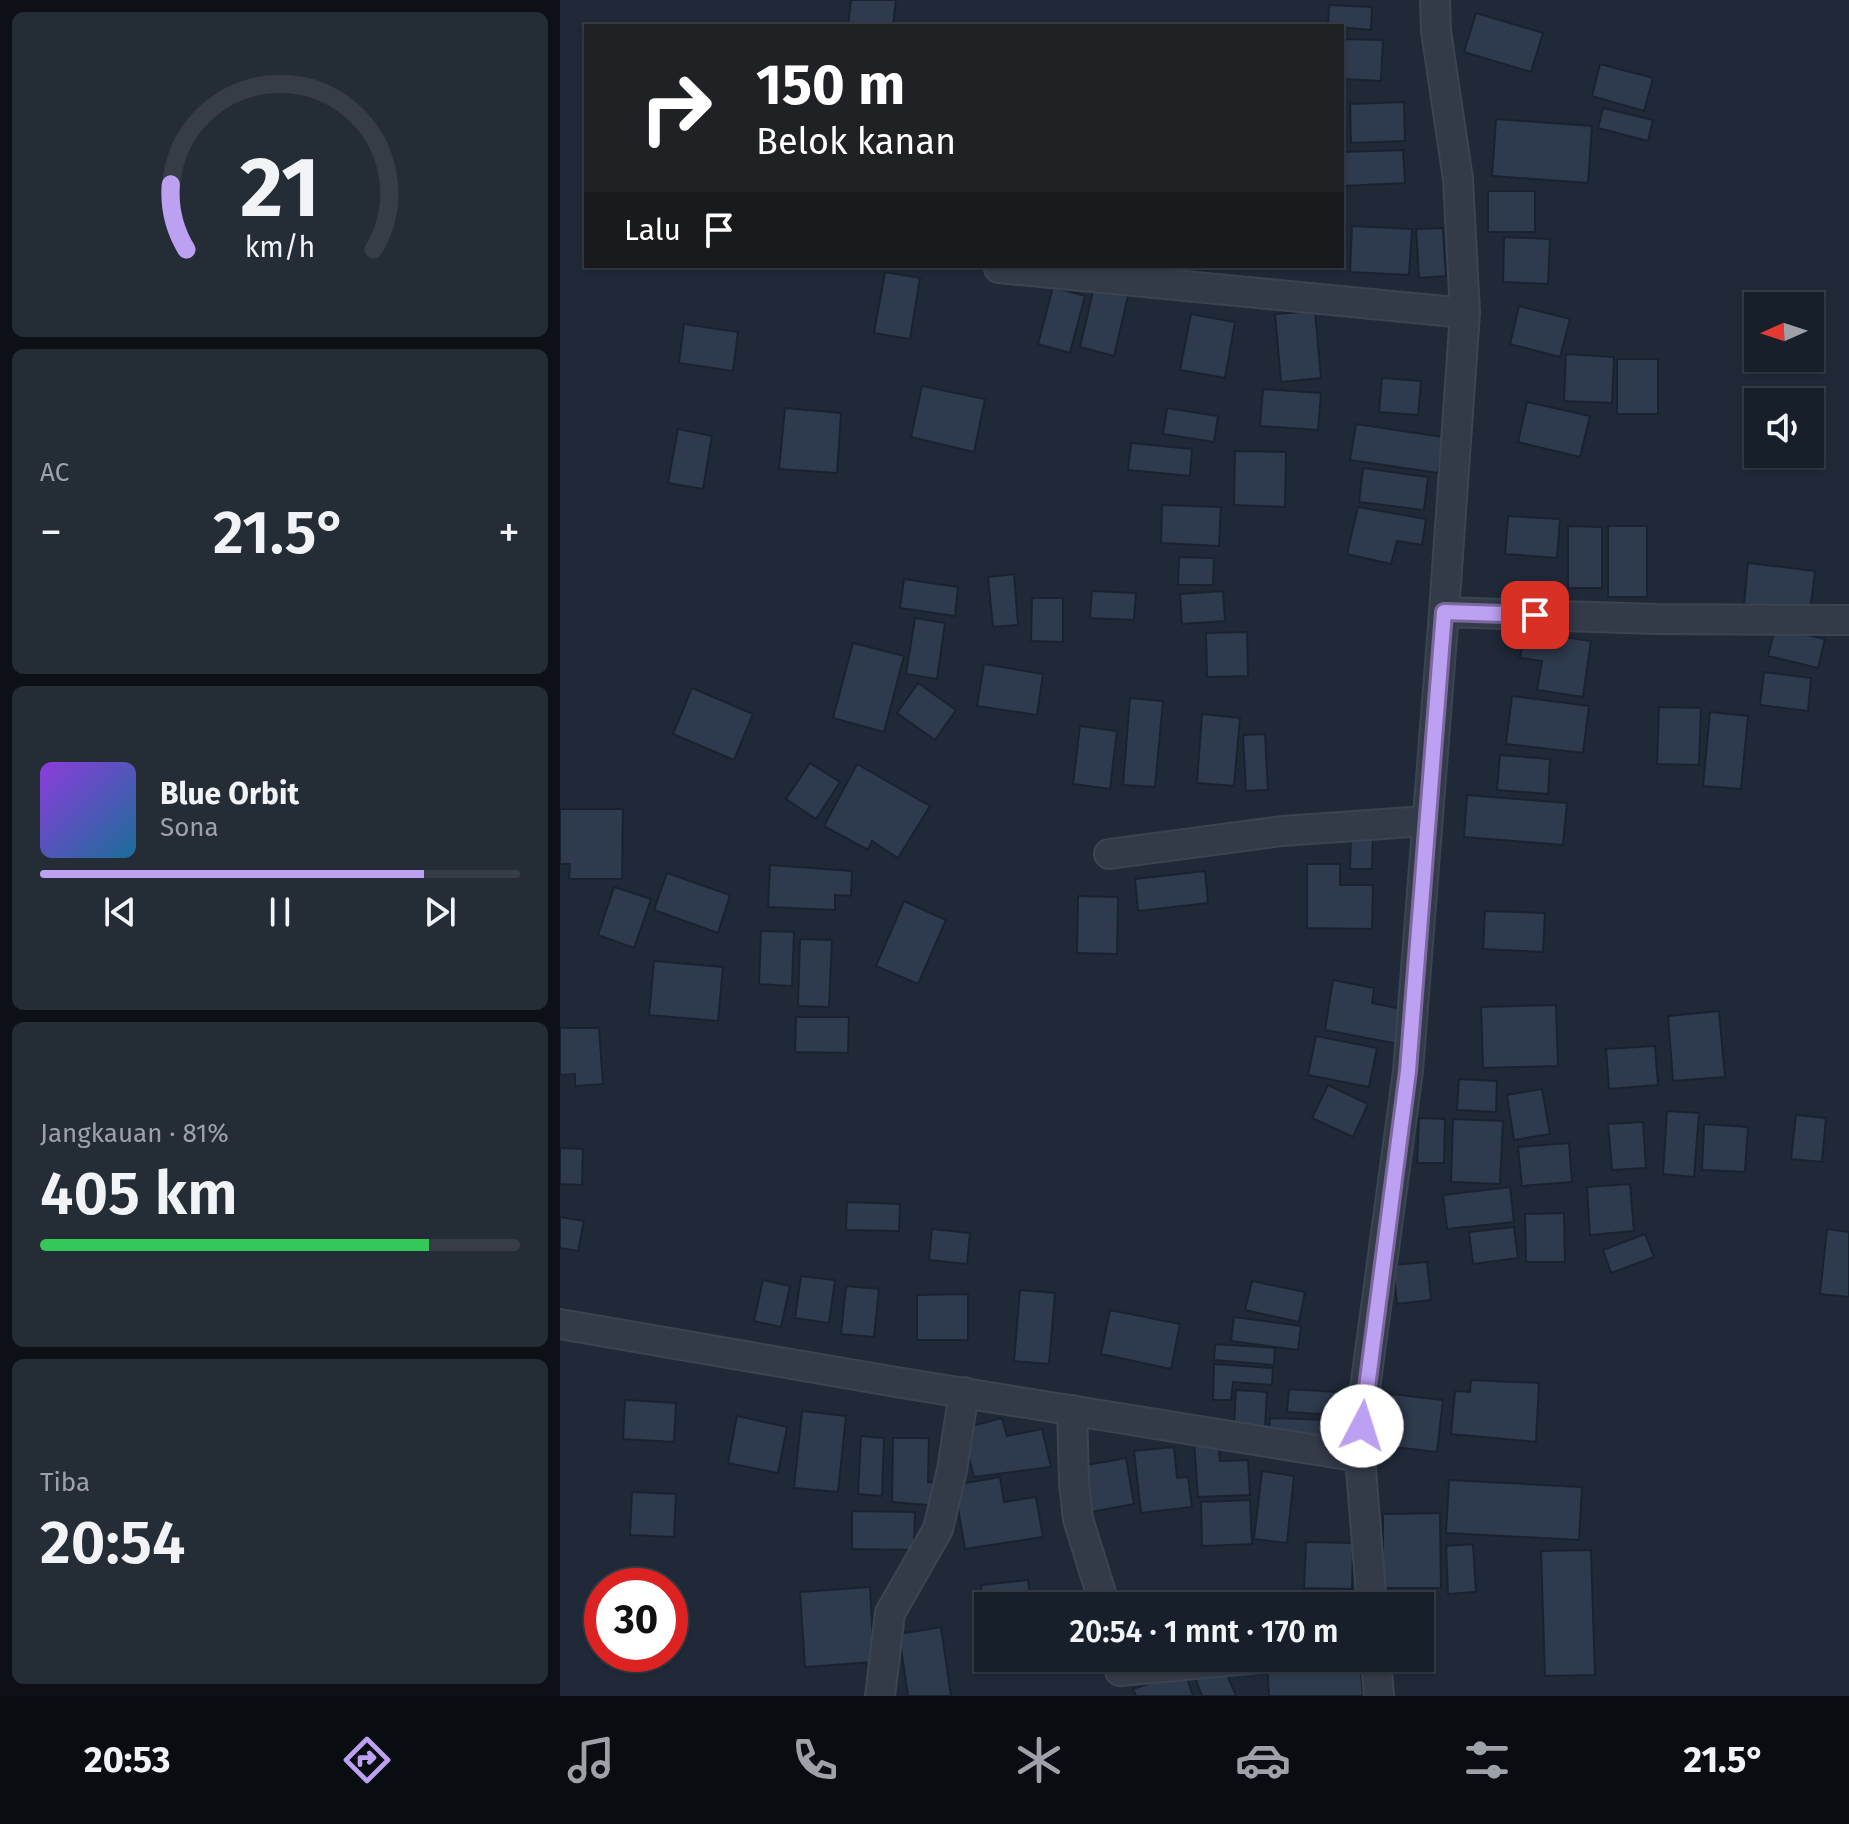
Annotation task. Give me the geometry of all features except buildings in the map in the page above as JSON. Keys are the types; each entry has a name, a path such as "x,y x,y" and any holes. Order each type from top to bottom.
{"street":[{"path":"1371,1592 1360,1457 1364,1396 1408,1071 1465,313 1458,179 1436,31 1435,0"},
{"path":"999,268 1465,313"},
{"path":"1444,612 1656,619 1849,620"},
{"path":"1109,854 1282,831 1426,821"},
{"path":"560,1324 1360,1457"},
{"path":"880,1696 890,1613 938,1529 952,1470 964,1392"},
{"path":"1072,1410 1078,1519 1101,1592"},
{"path":"1121,1675 1146,1672"},
{"path":"1377,1672 1379,1696"}],"route":[{"path":"1362,1426 1408,1071 1444,612 1535,615"}]}
